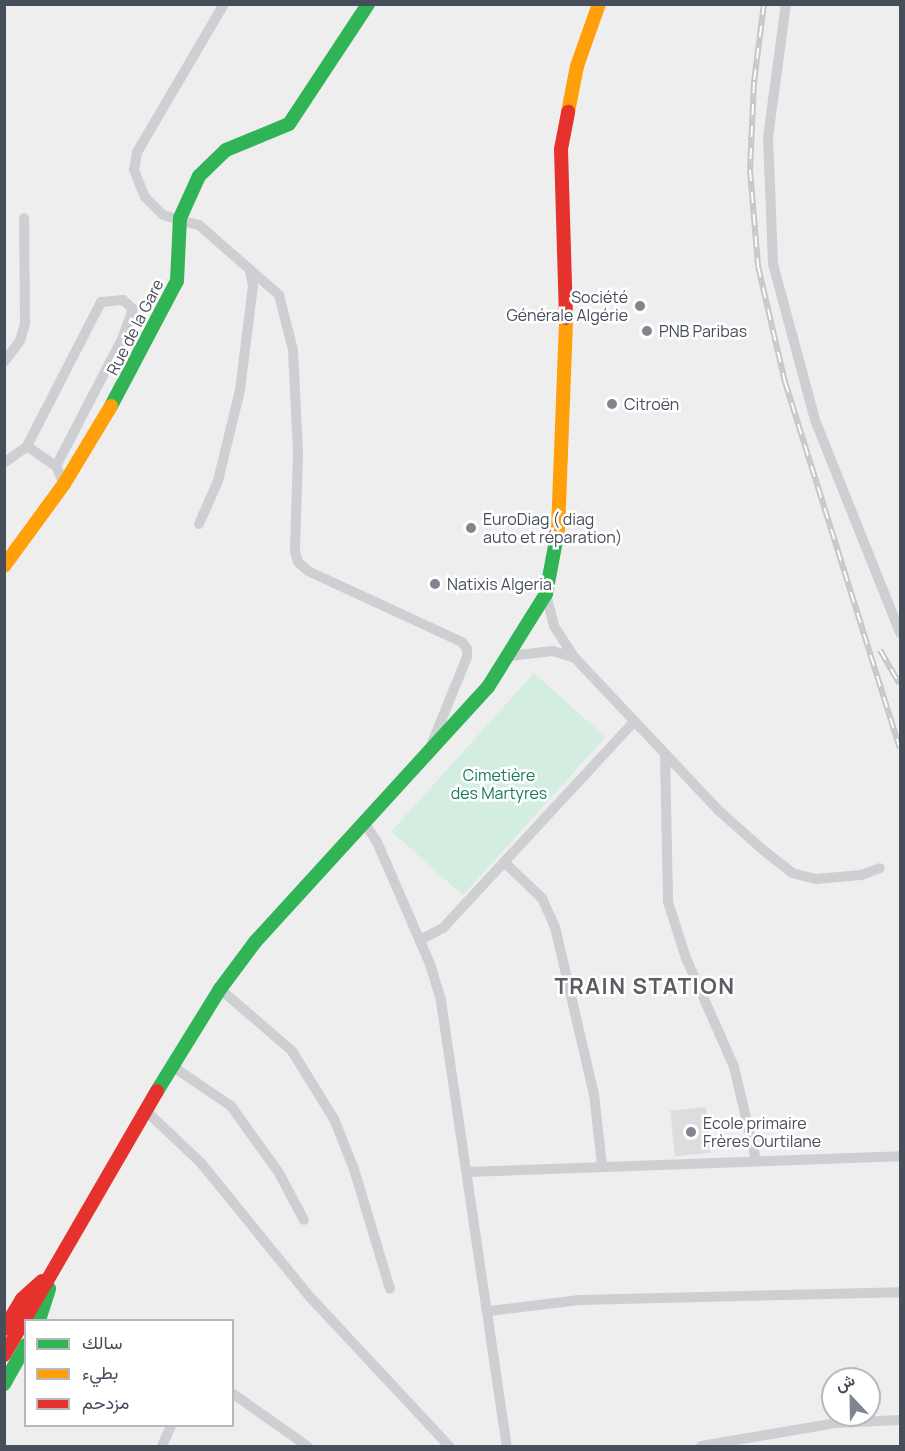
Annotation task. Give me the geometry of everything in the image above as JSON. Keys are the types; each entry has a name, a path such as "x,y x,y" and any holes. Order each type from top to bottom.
{"main road":[{"name":"Rue de la Gare","path":"4,566 64,484 138,361 177,281 180,218 199,176 226,150 289,124 368,4"},
{"path":"25,1319 172,1066 220,989 255,942 488,687 546,594 556,552 560,503 567,276 561,149 577,66 599,4"},
{"path":"39,1319 49,1293 50,1276"},
{"path":"4,1329 22,1299 50,1276"},
{"path":"4,1355 24,1321"},
{"path":"4,1384 24,1349"}],"street":[{"path":"224,4 137,152 134,170 145,197 163,214 199,225 279,295 293,350 298,454 295,551 298,562 308,571 462,642 467,649 468,657 449,695 430,751"},
{"path":"786,4 768,137 773,264 815,420 900,633"},
{"path":"4,362 20,341 25,323 24,218"},
{"path":"198,524 218,481 240,390 253,286 250,269"},
{"path":"4,463 27,446 101,302 123,300 133,309 123,337 56,466"},
{"path":"27,446 56,466 64,484"},
{"path":"546,594 554,626 575,658 633,723 718,810 792,873 816,879 861,874 880,868"},
{"path":"509,656 553,651 575,658"},
{"path":"420,940 443,928 633,723"},
{"path":"665,754 668,902 686,958 734,1067 756,1160"},
{"path":"364,822 377,842 420,940 441,1001 490,1311 507,1446"},
{"path":"504,862 542,898 555,927 594,1094 602,1165"},
{"path":"220,989 292,1052 334,1119 361,1190 390,1289"},
{"path":"172,1066 231,1106 279,1173 304,1220"},
{"path":"146,1110 201,1163 310,1297 449,1446"},
{"path":"468,1172 602,1165 900,1156"},
{"path":"490,1311 579,1300 900,1292"},
{"path":"234,1394 307,1446"},
{"path":"701,1446 835,1423 900,1420"},
{"path":"162,1446 170,1427"}],"shaded area":[{"name":"Ecole primaire Frères Ourtilane","path":"706,1107 711,1153 675,1157 670,1111"}],"green space":[{"name":"Cimetière des Martyres","path":"534,673 605,737 463,896 391,831"}],"railway":[{"path":"764,4 754,82 750,170 758,266 785,382 900,748"},
{"path":"880,650 900,684"}],"traffic: fast":[{"path":"111,406 177,281 180,218 199,176 226,150 289,124 368,4"},
{"path":"157,1091 220,989 255,942 488,687 546,594 558,530"},
{"path":"39,1319 49,1289"},
{"path":"4,1384 24,1349"}],"traffic: slow":[{"path":"568,112 577,66 599,4"},
{"path":"558,530 566,318"},
{"path":"4,566 64,484 111,406"}],"traffic: jam":[{"path":"566,318 561,149 568,112"},
{"path":"25,1319 157,1091"},
{"path":"4,1329 22,1299 42,1281"},
{"path":"4,1355 24,1320"}],"place":[{"name":"Société Générale Algérie","path":"640,306"},
{"name":"PNB Paribas","path":"647,331"},
{"name":"Citroën","path":"612,404"},
{"name":"EuroDiag ( diag auto et réparation)","path":"471,528"},
{"name":"Natixis Algeria","path":"435,584"},
{"name":"Ecole primaire Frères Ourtilane","path":"691,1132"}],"district":[{"name":"TRAIN STATION","path":"645,987"}]}
